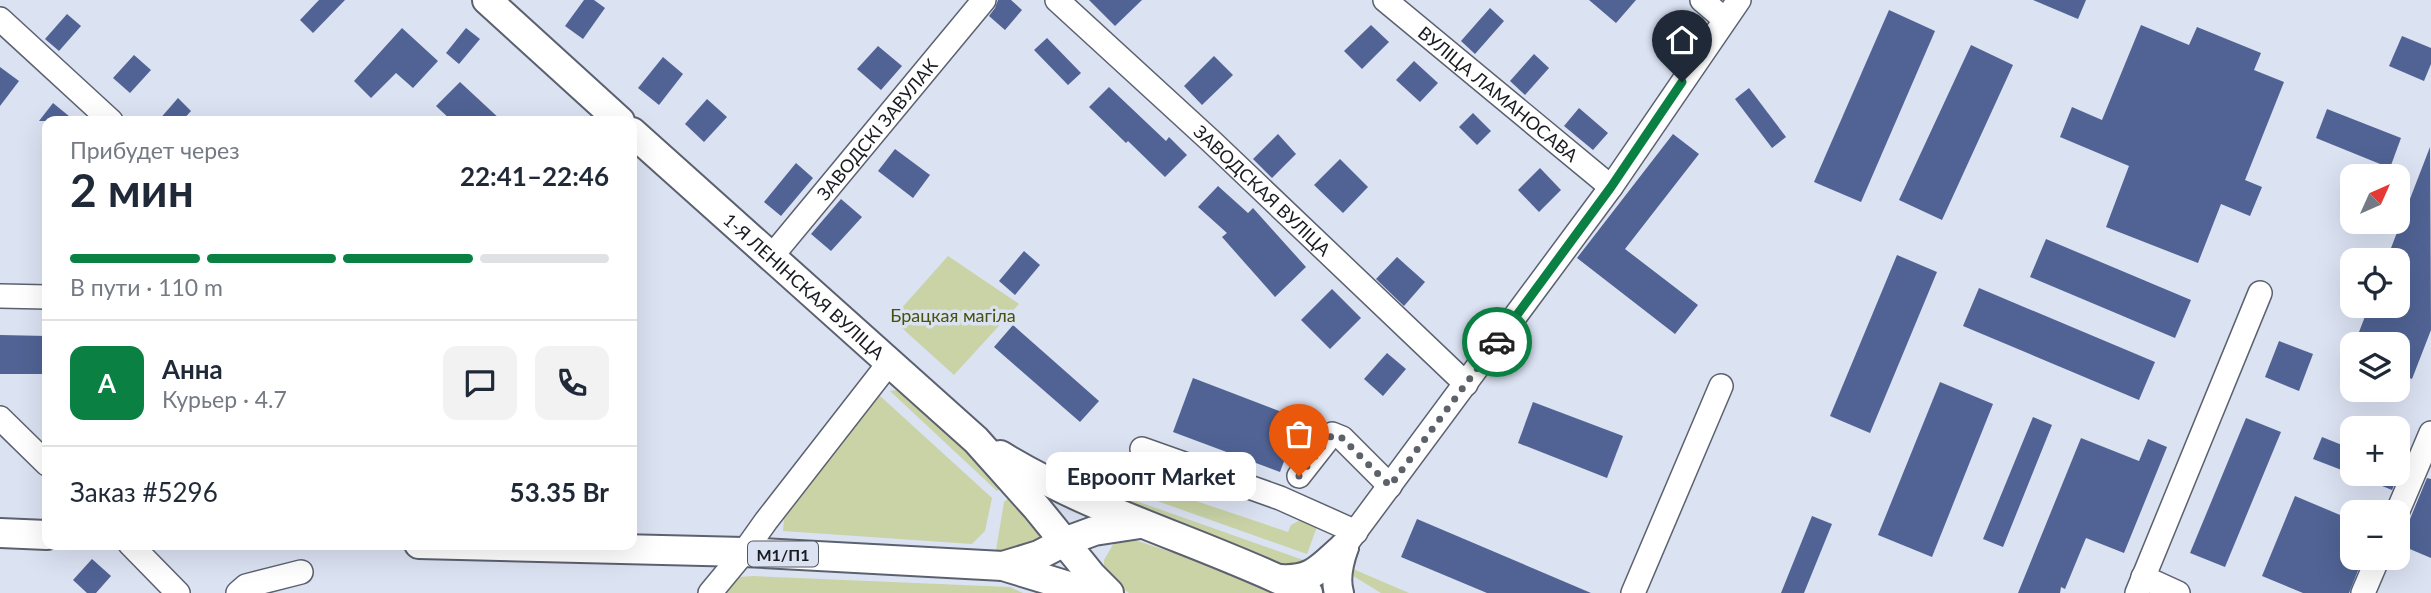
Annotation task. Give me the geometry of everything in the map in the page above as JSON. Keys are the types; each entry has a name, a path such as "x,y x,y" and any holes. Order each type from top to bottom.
{"main road":[{"path":"487,0 615,116"},
{"name":"1-Я ЛЕНІНСКАЯ ВУЛІЦА","path":"637,136 976,440"},
{"path":"976,440 1022,469 1128,525 1280,579 1308,593"},
{"path":"976,440 1064,542 1099,589"},
{"path":"1099,589 1092,554 1106,533 1128,525"},
{"name":"М1/П1","path":"1003,566 1039,555 1094,531 1128,525"},
{"path":"0,533 42,535"},
{"path":"1280,579 1298,580 1311,575 1350,539"},
{"path":"1339,593 1339,561 1350,539"},
{"name":"М1/П1","path":"637,548 1003,566 1099,589"}],"street":[{"name":"ЗАВОДСКІ ЗАВУЛАК","path":"771,257 984,0"},
{"name":"ЗАВОДСКАЯ ВУЛІЦА","path":"1057,0 1212,142 1466,384"},
{"name":"ВУЛІЦА ЛАМАНОСАВА","path":"1385,0 1611,187"},
{"path":"1702,0 1724,19"},
{"path":"1142,449 1291,503 1350,539 1611,187 1739,0"},
{"path":"0,19 106,116"},
{"path":"2178,593 2140,585 2260,293"},
{"path":"0,296 42,297"},
{"path":"710,593 889,363"},
{"path":"1633,593 1721,386"},
{"path":"0,418 42,459"},
{"path":"2403,500 2431,433"},
{"path":"1299,476 1332,435 1342,438 1390,486"},
{"path":"136,550 178,593"},
{"path":"2363,593 2373,570"},
{"path":"238,593 246,586 301,572"}],"green space":[{"name":"Брацкая магіла","path":"948,256 1019,304 954,375 892,319"},
{"path":"896,390 905,394 1004,485 997,491 890,391"},
{"path":"879,395 992,498 985,531 972,544 783,531 784,519 791,508"},
{"path":"1118,453 1113,473 1288,532 1291,525 1302,519 1318,524 1307,554 1092,478"},
{"path":"1040,467 1309,562 1287,566 1275,563"},
{"path":"1013,494 1041,527 1037,543 1019,553 996,550 1004,502"},
{"path":"1129,538 1201,562 1273,593 1129,593 1106,575 1104,560 1115,541"},
{"path":"1346,566 1409,593 1381,593 1345,571"},
{"path":"740,577 1010,587 1023,593 724,593"}],"building":[{"path":"319,0 345,0 313,33 300,20"},
{"path":"584,0 594,0 605,8 583,39 565,26"},
{"path":"998,0 1011,0 1022,10 1005,30 989,16"},
{"path":"1089,0 1142,0 1115,26"},
{"path":"1589,0 1636,0 1616,23"},
{"path":"2033,0 2086,0 2078,19"},
{"path":"1490,8 1504,21 1475,54 1461,41"},
{"path":"1889,10 1935,31 1861,202 1814,182"},
{"path":"67,14 81,26 59,51 45,39"},
{"path":"1371,25 1389,42 1362,69 1344,51"},
{"path":"2141,25 2189,45 2197,27 2261,53 2254,70 2284,82 2245,180 2262,187 2250,216 2221,204 2198,263 2106,227 2129,166 2060,137 2072,107 2102,120"},
{"path":"402,28 438,61 413,88 396,73 371,98 354,81"},
{"path":"466,28 480,39 459,64 446,53"},
{"path":"2402,36 2431,48 2431,64 2424,81 2389,66"},
{"path":"1047,38 1081,73 1068,85 1034,50"},
{"path":"1971,45 2013,65 1942,220 1899,200"},
{"path":"878,46 902,66 881,90 857,69"},
{"path":"1534,54 1549,68 1525,95 1510,81"},
{"path":"134,55 151,70 130,93 113,78"},
{"path":"1214,56 1233,75 1202,105 1184,86"},
{"path":"663,57 683,74 659,105 638,88"},
{"path":"1414,61 1438,83 1420,102 1396,80"},
{"path":"0,67 19,81 0,106"},
{"path":"460,82 497,116 447,116 436,106"},
{"path":"1109,87 1166,141 1169,137 1187,155 1165,177 1089,107"},
{"path":"1749,88 1786,137 1772,148 1735,99"},
{"path":"178,98 191,111 186,116 162,116"},
{"path":"707,99 727,117 704,142 685,124"},
{"path":"53,103 69,116 43,116"},
{"path":"1579,108 1608,133 1593,150 1564,126"},
{"path":"2327,109 2401,138 2391,164 2380,164 2316,138"},
{"path":"1473,113 1491,131 1477,145 1459,127"},
{"path":"1278,134 1296,154 1272,178 1253,159"},
{"path":"1673,134 1699,154 1625,249 1698,305 1675,334 1577,258"},
{"path":"2430,147 2431,330 2412,379 2410,332 2359,332 2364,318 2410,318 2410,248 2391,248 2396,234 2410,234 2410,199"},
{"path":"895,149 930,175 913,198 878,171"},
{"path":"1340,159 1368,187 1343,213 1314,185"},
{"path":"796,163 813,178 781,216 764,202"},
{"path":"1540,168 1561,190 1539,212 1518,190"},
{"path":"1218,186 1248,213 1253,208 1306,267 1275,297 1222,237 1227,233 1198,207"},
{"path":"841,199 862,217 831,251 811,234"},
{"path":"2046,239 2191,300 2175,338 2030,277"},
{"path":"1024,251 1040,265 1015,295 999,281"},
{"path":"1897,255 1937,272 1870,433 1830,416"},
{"path":"1397,257 1425,282 1404,306 1376,279"},
{"path":"1979,288 2155,362 2139,400 1963,326"},
{"path":"1332,289 1361,318 1330,349 1301,320"},
{"path":"1013,325 1099,401 1080,422 994,347"},
{"path":"0,335 42,336 42,374 0,374"},
{"path":"2279,341 2313,354 2299,391 2265,377"},
{"path":"1387,353 1406,369 1383,396 1364,379"},
{"path":"1193,378 1300,419 1280,472 1173,432"},
{"path":"1940,382 1993,404 1932,557 1878,535"},
{"path":"1533,402 1623,436 1607,478 1518,443"},
{"path":"2033,417 2052,425 2003,547 1983,539"},
{"path":"2246,418 2281,432 2225,567 2190,553"},
{"path":"2322,437 2340,444 2340,469 2313,459"},
{"path":"2081,438 2139,461 2148,439 2167,447 2124,553 2086,538 2065,589 2061,587 2060,593 2018,593"},
{"path":"2427,478 2431,479 2431,558 2410,549 2410,519"},
{"path":"2295,496 2340,515 2340,570 2358,570 2349,593 2303,593 2262,576"},
{"path":"1812,516 1832,524 1804,593 1781,593"},
{"path":"1417,519 1591,593 1487,593 1401,557"},
{"path":"92,559 111,576 96,593 87,593 73,580"}],"way so far":[{"path":"1299,476 1332,435 1342,438 1390,486 1497,342"}],"place":[{"name":"Евроопт Market","path":"1299,476"}],"route":[{"path":"1497,342 1611,187 1682,82"}]}
